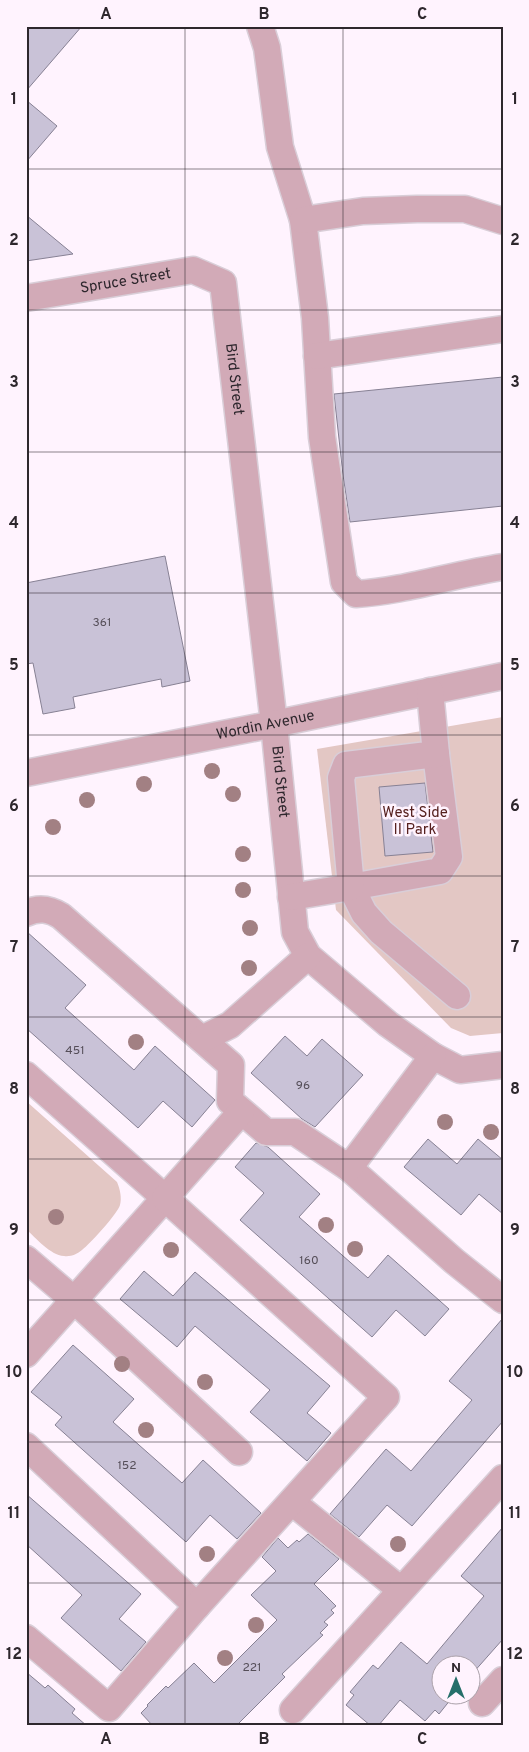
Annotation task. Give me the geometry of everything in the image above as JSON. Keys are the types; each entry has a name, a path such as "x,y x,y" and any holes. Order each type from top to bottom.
{"street":[{"path":"260,26 267,48 280,147 303,220 315,318 322,437 344,582 356,594 381,592 471,571 503,567"},
{"path":"303,220 363,211 417,208 465,209 503,221"},
{"name":"Spruce Street","path":"26,298 193,270 223,283"},
{"name":"Bird Street","path":"223,283 274,724 295,932 308,956 388,1024 433,1056 460,1070 503,1065"},
{"path":"317,356 503,329"},
{"name":"Wordin Avenue","path":"26,773 503,676"},
{"path":"291,897 440,871 449,857 430,691"},
{"path":"436,754 346,765 341,778 351,887 364,913 381,932 457,996"},
{"path":"26,912 41,909 52,910 61,916 232,1066 230,1101 266,1132 294,1132 349,1168 454,1260 503,1300"},
{"path":"202,1039 230,1025 308,956"},
{"path":"349,1168 433,1056"},
{"path":"26,1075 386,1397 197,1606 108,1708 26,1638"},
{"path":"26,1354 242,1112"},
{"path":"26,1260 74,1300 239,1452"},
{"path":"26,1446 197,1606"},
{"path":"293,1710 503,1478"},
{"path":"292,1502 401,1590"},
{"path":"482,1703 503,1680"}],"green space":[{"name":"West Side II Park","path":"503,717 503,1033 470,1036 451,1028 336,910 317,749"},
{"path":"26,1101 117,1182 119,1188 121,1202 114,1215 86,1247 71,1256 54,1253 26,1229"}],"building":[{"path":"26,26 82,26 26,91"},
{"path":"26,100 57,126 26,162"},
{"path":"26,215 73,254 26,261"},
{"path":"503,377 503,506 350,522 334,394"},
{"path":"165,556 190,681 162,687 161,679 73,697 75,708 43,714 33,663 26,664 26,583"},
{"path":"425,783 433,852 385,856 379,787"},
{"path":"26,931 86,985 65,1008 134,1070 155,1046 215,1100 192,1127 163,1101 138,1128 26,1028"},
{"path":"285,1036 307,1056 322,1039 363,1075 315,1127 302,1119 251,1073"},
{"path":"428,1139 457,1164 478,1139 503,1160 503,1214 479,1194 461,1215 404,1167"},
{"path":"256,1143 268,1147 320,1194 299,1217 368,1278 388,1255 449,1309 425,1336 396,1310 372,1337 240,1220 264,1193 235,1167"},
{"path":"144,1271 173,1296 195,1272 330,1386 307,1413 331,1433 307,1461 250,1412 270,1390 195,1326 177,1347 120,1299"},
{"path":"503,1318 503,1421 412,1526 387,1505 359,1537 330,1514 386,1449 411,1471 472,1400 449,1381"},
{"path":"73,1345 134,1399 113,1422 182,1483 203,1460 261,1513 237,1539 210,1515 186,1542 55,1425 62,1417 31,1392"},
{"path":"26,1494 141,1594 119,1619 146,1642 121,1671 61,1618 82,1595 26,1544"},
{"path":"503,1527 503,1639 482,1663 482,1654 435,1654 484,1596 461,1576"},
{"path":"308,1534 339,1559 314,1584 336,1606 331,1610 334,1613 324,1622 328,1625 320,1633 323,1635 282,1674 285,1677 236,1726 153,1726 141,1713 166,1686 168,1688 194,1663 214,1683 277,1620 251,1595 276,1571 262,1557 278,1538 288,1548"},
{"path":"401,1642 427,1664 432,1658 432,1704 447,1704 439,1714 435,1710 425,1721 400,1700 378,1726 371,1726 346,1705 354,1695 350,1692 373,1665 378,1669"},
{"path":"26,1672 45,1688 48,1685 75,1709 72,1713 87,1726 26,1726"}]}
